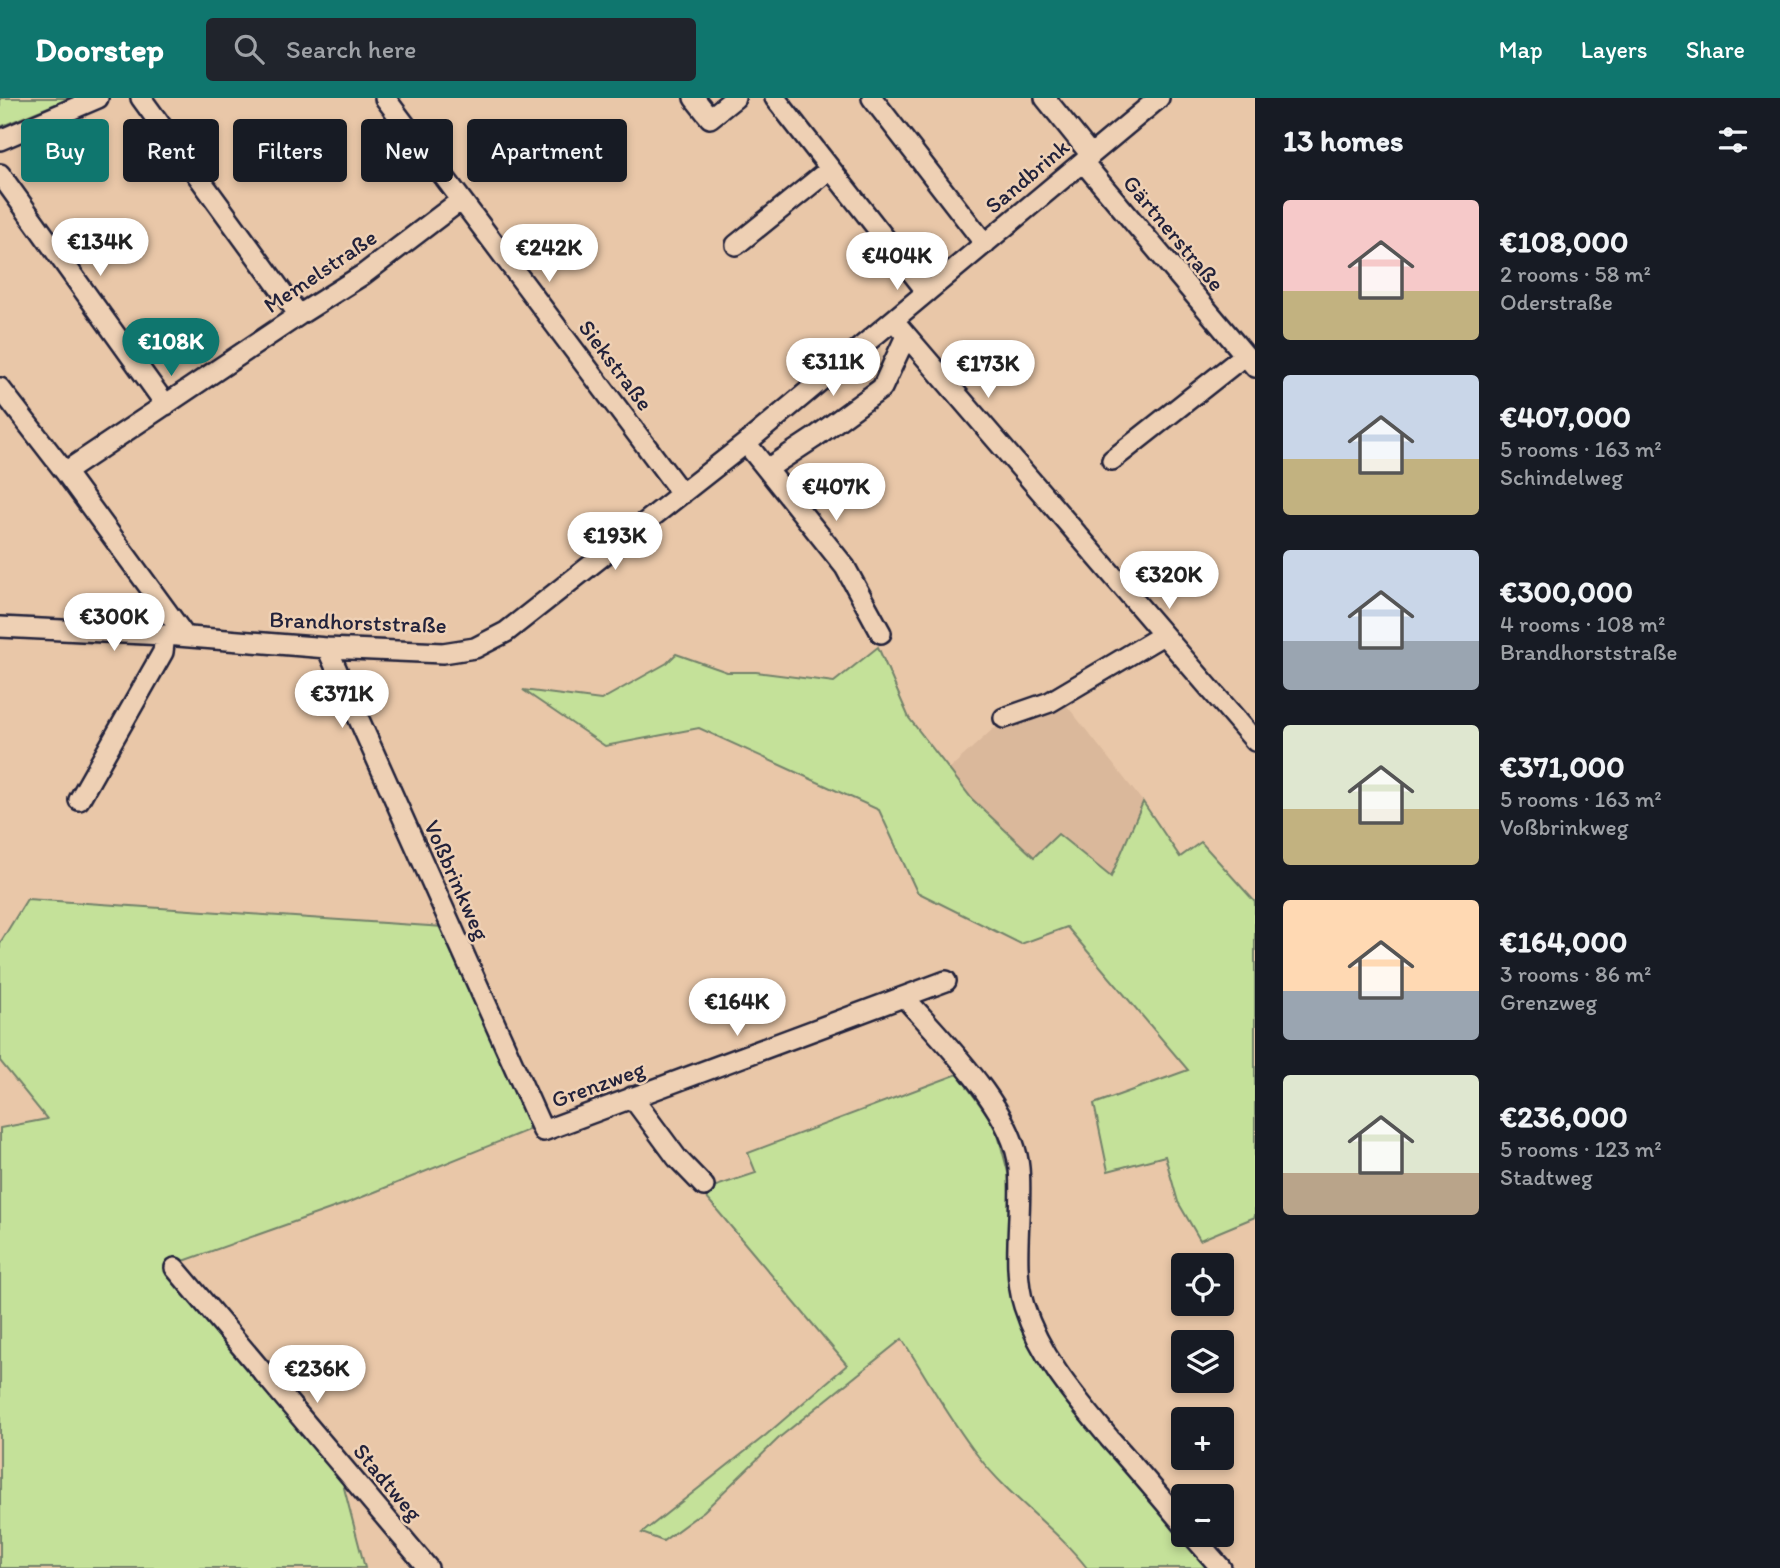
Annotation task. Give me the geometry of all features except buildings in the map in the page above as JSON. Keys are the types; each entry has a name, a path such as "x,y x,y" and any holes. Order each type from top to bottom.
{"street":[{"path":"0,140 98,98"},
{"path":"141,98 299,315"},
{"name":"Siekstraße","path":"385,98 682,494"},
{"path":"694,98 710,118 735,98"},
{"path":"775,98 927,292"},
{"path":"872,98 985,244"},
{"name":"Gärtnerstraße","path":"1045,98 1087,159 1250,361"},
{"name":"Sandbrink","path":"927,292 1159,98"},
{"path":"736,245 831,169"},
{"path":"0,174 166,405"},
{"name":"Memelstraße","path":"65,472 364,274 461,200"},
{"name":"Brandhorststraße","path":"0,627 185,636 327,648 443,653 475,648 506,632 746,443 900,329 927,292"},
{"path":"767,469 882,388 900,329"},
{"path":"900,329 1255,741"},
{"path":"1112,460 1250,361"},
{"path":"0,388 185,636"},
{"path":"746,443 845,567 880,633"},
{"path":"79,800 163,652 164,635"},
{"path":"1004,718 1050,702 1163,635"},
{"name":"Voßbrinkweg","path":"327,648 543,1131"},
{"name":"Grenzweg","path":"543,1131 946,981"},
{"path":"905,998 968,1071 1003,1121 1016,1147 1019,1168 1019,1282 1023,1305 1055,1371 1171,1510"},
{"path":"632,1097 677,1158 704,1186"},
{"name":"Stadtweg","path":"175,1268 428,1568"},
{"path":"1203,1547 1221,1568"}],"shaded area":[{"path":"1064,702 1143,802 1111,877 1059,834 1034,857 972,799 949,769 993,729 1050,710"}],"green space":[{"path":"0,98 70,98 0,127"},
{"path":"878,647 909,718 972,799 1034,857 1058,834 1111,877 1143,802 1180,857 1201,842 1255,902 1255,1217 1200,1240 1178,1202 1165,1156 1108,1171 1094,1104 1188,1070 1067,927 1021,944 917,892 879,810 699,728 605,746 523,690 601,700 667,663 676,654 727,672 756,672 834,682"},
{"path":"27,899 444,927 531,1115 528,1130 350,1202 175,1264 343,1484 365,1568 0,1568 0,1128 47,1119 0,1061 0,943"},
{"path":"958,1074 996,1127 1009,1176 1011,1280 1025,1324 1143,1487 1171,1520 1171,1547 1193,1547 1211,1568 1087,1568 1061,1539 1004,1486 978,1456 902,1339 780,1437 704,1511 663,1541 642,1533 766,1435 847,1365 701,1191 756,1173 748,1153"}]}
